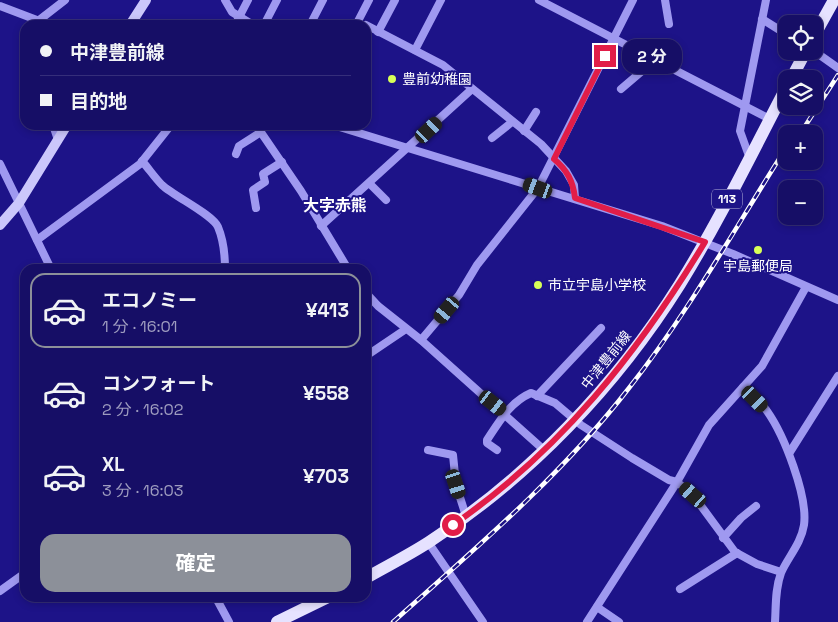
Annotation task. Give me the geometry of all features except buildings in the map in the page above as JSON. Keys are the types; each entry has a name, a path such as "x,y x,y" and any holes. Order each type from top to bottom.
{"main road":[{"path":"823,20 834,0"},
{"name":"中津豊前線","path":"371,575 428,542 466,516 544,450 576,418 632,354 679,285 705,242 778,104"},
{"path":"277,622 318,602"}],"street":[{"path":"39,20 65,0"},
{"path":"133,20 146,0"},
{"path":"225,0 236,20"},
{"path":"238,20 248,0"},
{"path":"267,20 277,0"},
{"path":"313,20 323,0"},
{"path":"362,20 369,0"},
{"path":"378,32 395,0"},
{"path":"415,50 441,0"},
{"path":"539,0 770,119"},
{"path":"421,340 459,294 477,266 538,188 633,0"},
{"path":"665,0 670,24"},
{"path":"749,156 740,131 766,0"},
{"path":"0,6 35,20"},
{"path":"762,19 778,29"},
{"path":"371,29 443,64 541,144 562,165 571,178 575,198"},
{"path":"823,57 838,68"},
{"path":"621,89 655,60"},
{"path":"321,226 370,184 472,89"},
{"path":"524,131 536,112"},
{"path":"492,138 512,122"},
{"path":"55,130 58,140"},
{"path":"0,225 19,203 64,130"},
{"path":"37,240 142,161 167,130"},
{"path":"350,130 575,198 705,242 838,300"},
{"path":"236,154 239,146 261,132 282,162 345,264"},
{"path":"142,161 161,184 190,206 206,213 217,226 225,255 225,264"},
{"path":"256,208 253,190 265,182 263,174 282,162"},
{"path":"0,164 49,264"},
{"path":"370,184 386,200"},
{"path":"587,622 677,482 709,425 762,366 806,287"},
{"path":"371,298 505,413 544,450"},
{"path":"537,396 601,328"},
{"path":"371,353 406,329"},
{"path":"790,452 838,376"},
{"path":"743,387 767,411 790,452 804,509 804,525 799,540 781,572 776,591 775,622"},
{"path":"830,387 838,392"},
{"path":"497,450 487,444 487,440 505,413 522,397 531,393 555,403 576,418 581,425 669,480 677,482 693,495 723,538 737,553 757,564 781,572"},
{"path":"428,450 453,455 456,484 466,516"},
{"path":"723,538 741,518 756,506"},
{"path":"428,542 483,622"},
{"path":"680,589 737,553"},
{"path":"0,591 20,577"},
{"path":"217,602 229,622"},
{"path":"597,607 619,622"}],"railway":[{"path":"806,125 838,75"},
{"path":"393,622 517,510 603,420 651,359 671,330 778,161"}],"place":[{"name":"豊前幼稚園","path":"392,79"},
{"name":"宇島郵便局","path":"758,250"},
{"name":"市立宇島小学校","path":"538,285"}],"district":[{"name":"大字赤熊","path":"335,205"}],"route":[{"path":"453,525 468,515 544,450 608,384 656,319 705,242 575,198 571,178 562,165 554,159 605,56"}]}
